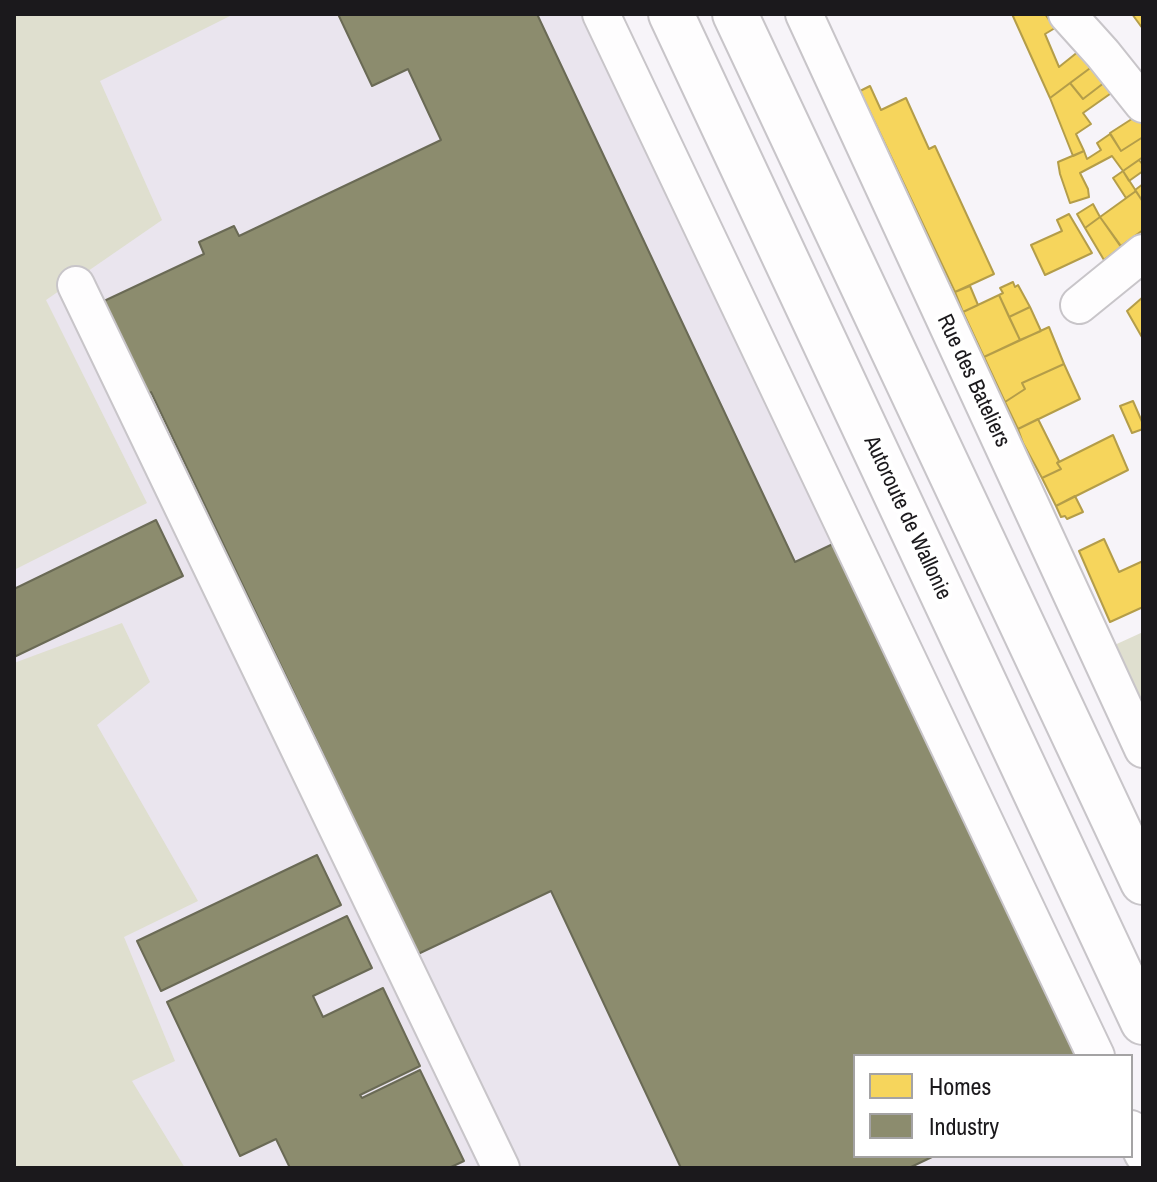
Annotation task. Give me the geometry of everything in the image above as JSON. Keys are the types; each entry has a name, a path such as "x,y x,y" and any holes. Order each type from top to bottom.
{"highway":[{"name":"Autoroute de Wallonie","path":"671,14 1143,1022"},
{"path":"735,14 1143,882"}],"street":[{"path":"601,14 1095,1054"},
{"name":"Rue des Bateliers","path":"804,14 1143,749"},
{"path":"1067,14 1143,104"},
{"path":"1079,305 1143,253"},
{"path":"76,285 501,1168"},
{"path":"1133,1133 1143,1154"}],"shaded area":[{"path":"14,14 611,14 1100,1054 853,1054 853,1158 1133,1158 1143,1168 14,1168"}],"green space":[{"path":"14,14 234,14 100,81 162,220 46,300 147,503 14,570"},
{"path":"122,623 150,682 97,725 198,901 124,937 175,1061 132,1081 185,1168 14,1168 14,663"},
{"path":"1143,632 1143,725 1108,648"}],"building: Homes":[{"path":"1012,14 1045,14 1055,28 1045,34 1059,67 1084,47 1097,63 1050,98"},
{"path":"1132,14 1143,14 1143,29"},
{"path":"1097,63 1109,79 1083,99 1070,83"},
{"path":"1109,79 1117,89 1083,113 1091,124 1076,134 1084,151 1073,156 1050,98 1070,83 1083,99"},
{"path":"870,86 881,110 906,98 929,149 935,146 994,274 955,292 860,91"},
{"path":"1138,115 1143,122 1143,137 1121,151 1110,133"},
{"path":"1110,134 1121,151 1143,137 1143,157 1123,171 1112,156 1080,173 1089,197 1070,203 1058,162 1084,151 1087,159 1101,150 1097,143"},
{"path":"1139,160 1143,171 1129,181 1123,171"},
{"path":"1123,171 1136,191 1126,198 1113,178"},
{"path":"1143,184 1143,202 1135,190"},
{"path":"1136,191 1143,202 1143,230 1121,246 1100,217"},
{"path":"1093,204 1100,217 1085,228 1077,214"},
{"path":"1069,214 1092,253 1045,275 1031,245 1062,231 1057,220"},
{"path":"1100,217 1121,247 1104,260 1085,228"},
{"path":"1013,282 1015,287 1018,285 1030,307 1009,317 999,295 1003,293 1000,288"},
{"path":"970,286 978,305 963,312 955,292"},
{"path":"999,295 1020,340 984,357 963,312"},
{"path":"1143,297 1143,339 1127,311"},
{"path":"1030,307 1041,331 1020,340 1009,317"},
{"path":"1049,327 1064,364 1022,383 1025,389 1005,402 984,357"},
{"path":"1064,364 1080,399 1018,429 1005,402 1025,389 1022,383"},
{"path":"1133,401 1143,429 1132,433 1120,406"},
{"path":"1038,419 1061,469 1042,478 1018,429"},
{"path":"1113,435 1128,470 1056,506 1042,478 1061,469 1057,463"},
{"path":"1075,496 1083,512 1067,519 1061,517 1056,506"},
{"path":"1104,539 1119,572 1143,561 1143,607 1110,622 1079,551"}],"building: Industry":[{"path":"338,14 537,14 795,562 837,542 1086,1054 853,1054 853,1158 930,1158 909,1168 681,1168 551,891 418,954 151,392 148,394 104,301 204,254 199,242 234,226 239,236 441,140 408,69 372,86"},
{"path":"156,520 183,576 14,657 14,589"},
{"path":"317,855 341,905 161,991 137,941"},
{"path":"347,916 372,968 313,996 323,1017 383,988 420,1066 360,1095 362,1098 420,1070 464,1161 449,1168 290,1168 276,1139 240,1156 167,1002"}]}
